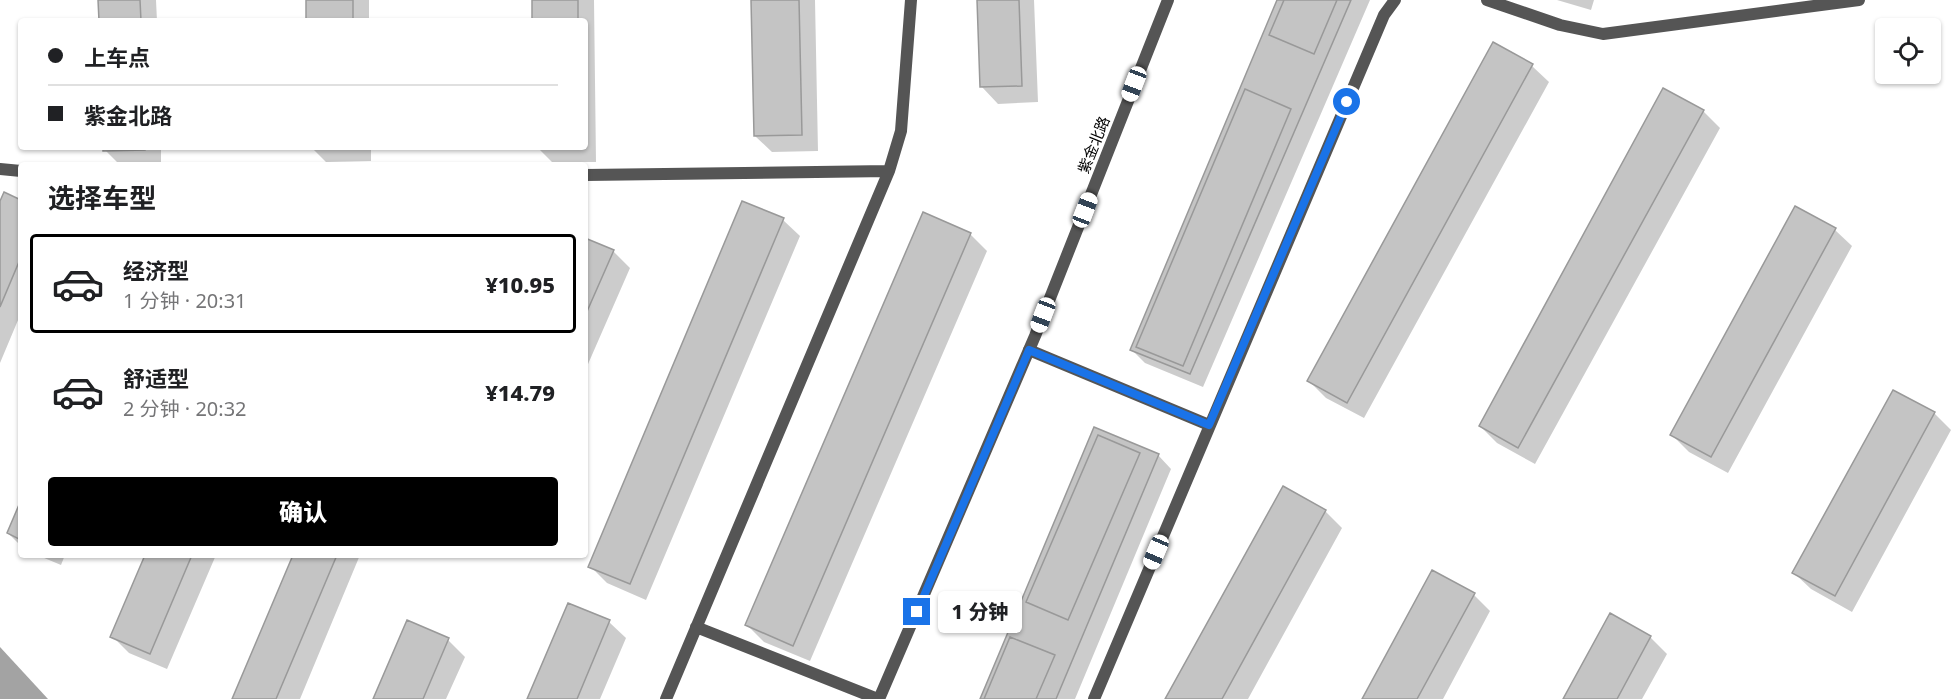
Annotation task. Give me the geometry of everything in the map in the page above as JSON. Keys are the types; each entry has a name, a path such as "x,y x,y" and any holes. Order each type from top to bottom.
{"street":[{"path":"666,699 889,171 901,130 911,0"},
{"name":"紫金北路","path":"879,699 1029,350 1168,0"},
{"path":"1094,699 1384,15 1395,0"},
{"path":"1487,0 1560,25 1603,34 1859,0"},
{"path":"0,169 18,171"},
{"path":"588,175 889,171"},
{"path":"1029,350 1209,425"},
{"path":"696,627 879,699"}],"shaded area":[{"path":"0,647 48,699 0,699"}],"building":[{"path":"98,0 140,0 141,18 99,18"},
{"path":"306,0 353,0 353,18 306,18"},
{"path":"532,0 578,0 578,18 532,18"},
{"path":"751,0 799,0 802,135 754,136"},
{"path":"977,0 1019,0 1022,86 980,87"},
{"path":"1277,0 1351,0 1190,374 1130,350"},
{"path":"1284,0 1337,0 1314,54 1269,35"},
{"path":"1493,42 1533,64 1347,403 1307,381"},
{"path":"1663,88 1704,110 1518,448 1479,426"},
{"path":"1245,89 1291,109 1183,366 1136,347"},
{"path":"4,192 18,199 18,264 0,307 0,201"},
{"path":"742,201 784,218 630,584 588,567"},
{"path":"1795,206 1836,228 1711,457 1670,435"},
{"path":"923,212 971,233 793,646 745,625"},
{"path":"588,239 614,250 588,309"},
{"path":"1893,390 1935,412 1835,596 1792,573"},
{"path":"1094,427 1159,454 1056,699 980,699"},
{"path":"1098,435 1140,453 1068,620 1026,602"},
{"path":"1283,486 1326,510 1222,699 1165,699"},
{"path":"18,507 18,538 7,533"},
{"path":"144,558 191,558 150,654 110,637"},
{"path":"292,558 336,558 276,699 232,699"},
{"path":"1432,570 1475,593 1417,699 1362,699"},
{"path":"568,603 610,620 577,699 527,699"},
{"path":"1610,613 1651,636 1617,699 1563,699"},
{"path":"407,620 449,638 423,699 373,699"},
{"path":"1010,637 1055,655 1036,699 984,699"}],"route":[{"path":"917,612 1029,350 1209,425 1347,102"}]}
